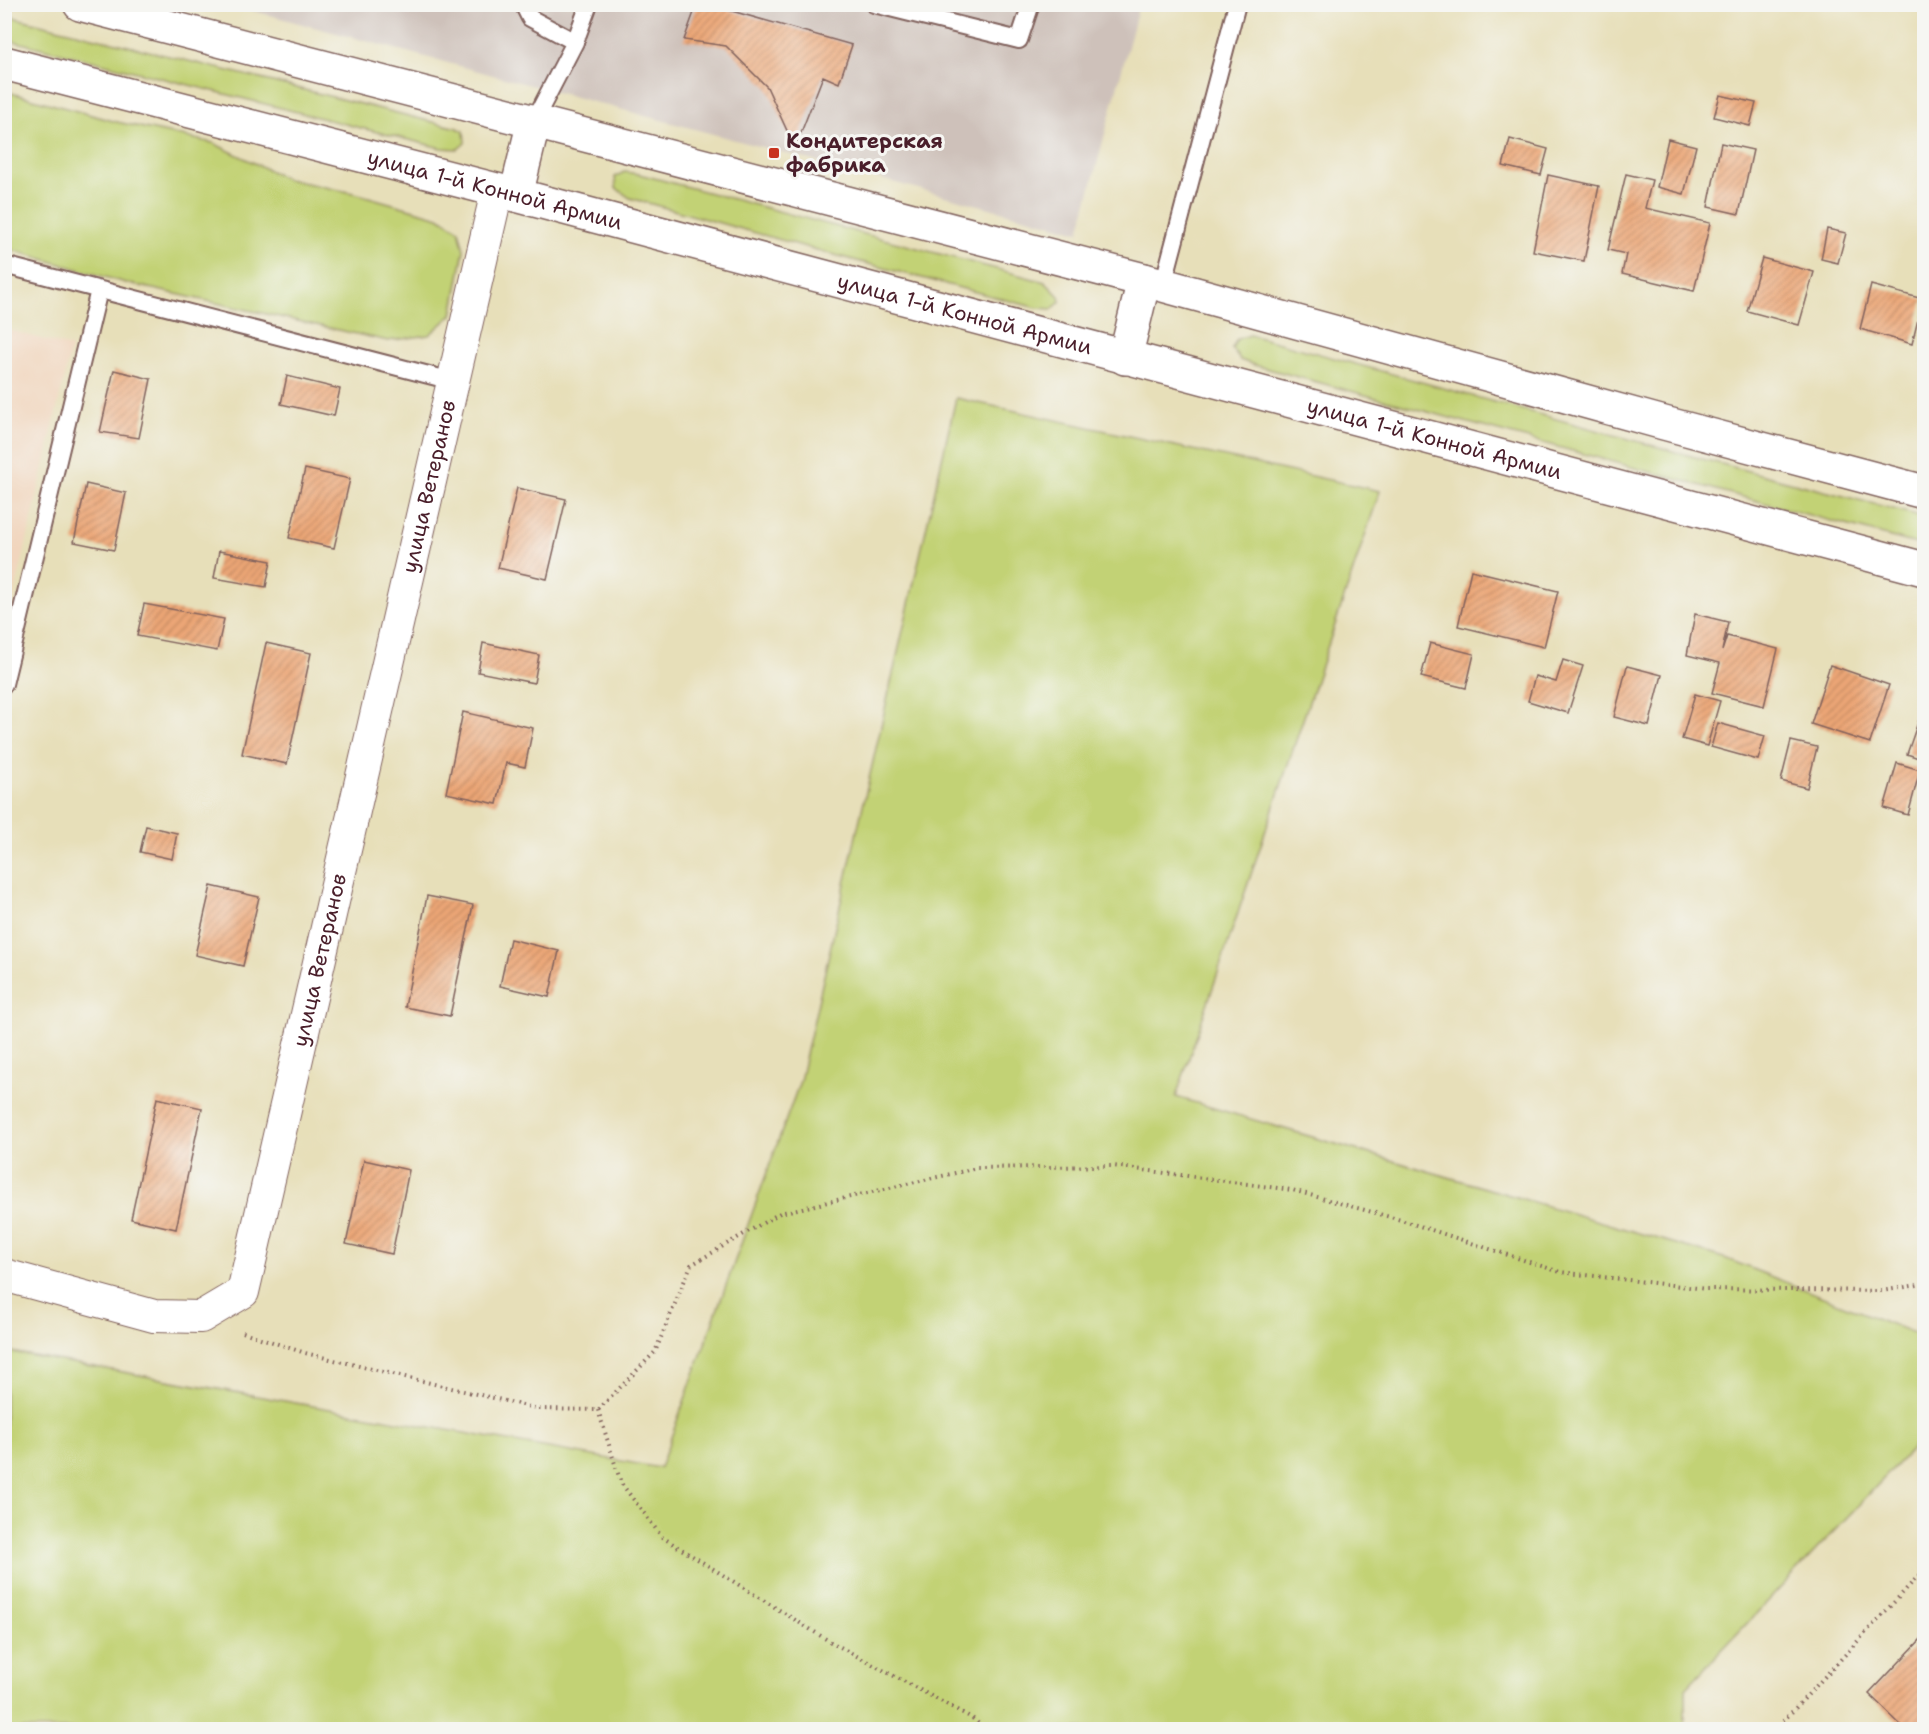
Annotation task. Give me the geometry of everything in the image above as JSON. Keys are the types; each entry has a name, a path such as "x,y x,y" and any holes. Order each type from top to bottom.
{"main road":[{"path":"80,4 1154,282 1664,423 1924,492"},
{"name":"улица 1-й Конной Армии","path":"4,63 507,193 1924,569"},
{"path":"507,193 534,121"},
{"path":"1125,358 1154,282"}],"street":[{"name":"улица Ветеранов","path":"201,1317 243,1292 452,381 507,193"},
{"path":"4,1275 154,1316 201,1317"}],"lane":[{"path":"523,4 530,18 575,42"},
{"path":"534,121 575,42 588,4"},
{"path":"874,4 1019,40 1030,4"},
{"path":"1154,282 1237,4"},
{"name":"улица Ветеранов","path":"4,266 452,381"},
{"path":"4,684 99,290"}],"path":[{"path":"201,1317 305,1353 528,1406 598,1410 655,1352 691,1265 780,1213 977,1168 1113,1166 1292,1190 1401,1220 1560,1272 1706,1289 1882,1291 1924,1284"},
{"path":"598,1410 621,1483 662,1537 829,1641 972,1718 986,1730"},
{"path":"1775,1730 1924,1570"}],"shaded area":[{"path":"231,5 1139,5 1079,232"},
{"path":"4,329 71,347 5,637"}],"green space":[{"path":"4,15 457,128 464,131 465,143 458,149 441,148 5,39"},
{"path":"4,91 117,122 213,143 287,179 358,194 439,217 459,230 464,250 452,315 429,335 388,341 126,283 5,248"},
{"path":"624,172 639,174 1045,282 1059,296 1060,302 1052,309 1037,308 630,198 616,188 615,177"},
{"path":"1250,335 1687,455 1924,517 1924,546 1254,365 1240,360 1232,349 1237,339"},
{"path":"956,398 1380,491 1176,1097 1727,1259 1924,1337 1924,1429 1919,1441 1685,1689 1685,1729 5,1729 5,1351 660,1468 800,1081"}],"building":[{"path":"697,4 707,4 852,45 839,83 823,76 795,148 767,87 726,46 684,40"},
{"path":"1720,95 1756,103 1750,126 1714,117"},
{"path":"1510,139 1548,149 1541,175 1503,166"},
{"path":"1668,139 1696,146 1684,194 1657,187"},
{"path":"1721,143 1753,150 1739,214 1708,207"},
{"path":"1626,174 1652,180 1645,208 1710,223 1694,291 1622,274 1626,254 1608,250"},
{"path":"1548,175 1599,186 1584,261 1533,251"},
{"path":"1827,229 1846,233 1838,263 1821,259"},
{"path":"1762,258 1814,272 1799,325 1747,311"},
{"path":"1871,285 1923,299 1912,344 1860,329"},
{"path":"114,370 151,379 139,438 100,432"},
{"path":"287,376 340,389 334,416 281,404"},
{"path":"305,469 350,479 334,548 289,538"},
{"path":"86,484 126,493 114,550 74,542"},
{"path":"517,488 566,499 547,579 498,568"},
{"path":"219,551 271,561 266,587 214,578"},
{"path":"1471,570 1558,591 1544,647 1458,626"},
{"path":"144,604 224,619 217,651 137,636"},
{"path":"1695,614 1728,622 1722,651 1727,636 1778,649 1764,706 1712,693 1720,663 1687,655"},
{"path":"266,643 311,653 287,764 242,754"},
{"path":"483,643 539,655 534,683 478,672"},
{"path":"1430,643 1474,654 1466,688 1421,677"},
{"path":"1563,660 1583,666 1568,713 1528,701 1535,676 1556,682"},
{"path":"1830,665 1889,685 1870,743 1811,724"},
{"path":"1627,666 1662,675 1649,726 1614,717"},
{"path":"1695,694 1720,701 1707,746 1682,739"},
{"path":"1924,705 1924,760 1907,754"},
{"path":"463,712 533,728 525,767 506,763 497,804 446,793"},
{"path":"1718,723 1765,736 1758,760 1711,747"},
{"path":"1791,741 1817,747 1807,788 1781,781"},
{"path":"1897,763 1920,770 1908,815 1884,808"},
{"path":"146,826 177,833 172,859 140,852"},
{"path":"211,886 259,897 243,966 195,955"},
{"path":"427,896 473,905 450,1016 405,1007"},
{"path":"510,939 559,951 549,997 500,986"},
{"path":"157,1098 202,1108 176,1229 131,1219"},
{"path":"364,1160 409,1170 392,1254 346,1244"},
{"path":"1924,1636 1924,1730 1906,1730 1869,1694"}],"place":[{"name":"Кондитерская фабрика","path":"774,153"}]}
